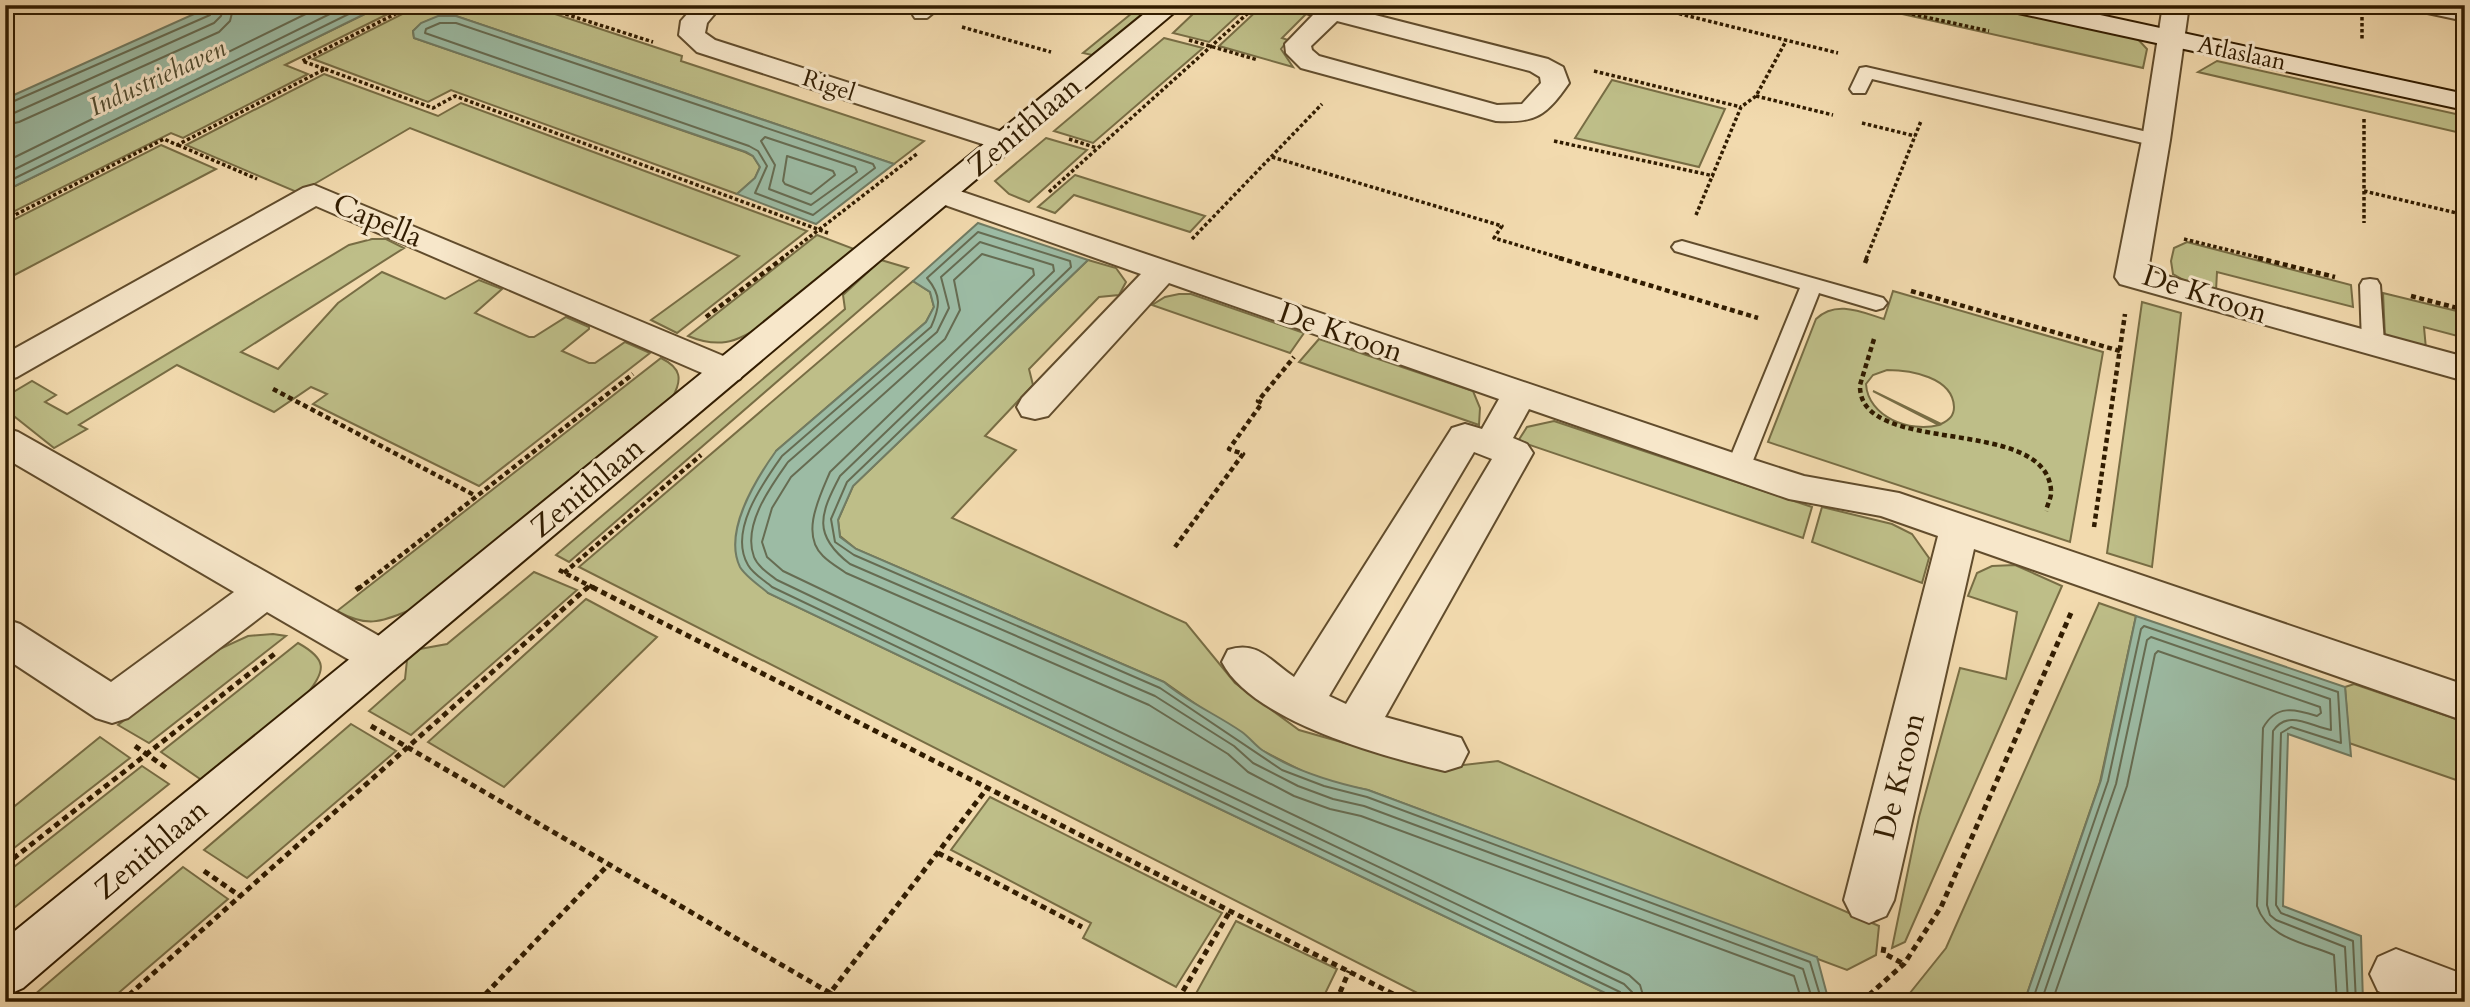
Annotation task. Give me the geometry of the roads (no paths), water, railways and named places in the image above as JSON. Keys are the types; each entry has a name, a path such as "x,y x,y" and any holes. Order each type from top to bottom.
{"street":[{"name":"Rigel","path":"710,5 694,21 692,35 706,46 1005,142"},
{"name":"Atlaslaan","path":"2018,5 2465,102"},
{"name":"De Kroon","path":"2176,5 2156,140 2131,276 2465,369"},
{"path":"1318,8 1539,65 1553,73 1555,83 1537,109 1519,114 1496,113 1310,62 1298,53 1298,44 1318,8"},
{"name":"Zenithlaan","path":"5,971 380,657 1158,16"},
{"name":"Capella","path":"5,369 314,194 728,371"},
{"name":"De Kroon","path":"942,194 1738,468 1802,489 1885,503 2465,703"},
{"path":"1035,407 1163,270"},
{"path":"1491,444 1520,393"},
{"path":"1302,702 1465,437 1514,453 1356,727"},
{"path":"5,441 380,657"},
{"name":"De Kroon","path":"1869,900 1959,530"},
{"path":"5,636 112,705 265,591"},
{"path":"1243,662 1253,673 1302,702 1356,727 1407,744 1444,752"},
{"path":"2396,974 2465,1002"}],"lane":[{"path":"2423,5 2424,8 2465,16"},
{"path":"1858,89 1866,72 2156,140"},
{"path":"1682,247 1876,303"},
{"path":"1738,468 1812,285"},
{"path":"2370,285 2373,343"}],"water":[{"name":"Industriehaven","path":"214,5 383,5 5,191 5,99"},
{"path":"438,16 456,16 894,164 816,224 737,194 755,178 760,167 753,156 746,152 414,38 413,31 421,23"},
{"path":"978,223 1088,260 853,486 838,520 840,537 856,549 1164,682 1242,732 1262,750 1300,770 1368,790 1817,957 1829,1002 1624,1002 768,593 749,577 740,567 736,538 744,506 768,463 776,451 926,322 934,307 930,292 913,281"},
{"path":"2136,616 2345,687 2351,756 2288,734 2283,906 2361,936 2363,1002 2019,1002 2027,994 2101,780"}]}
